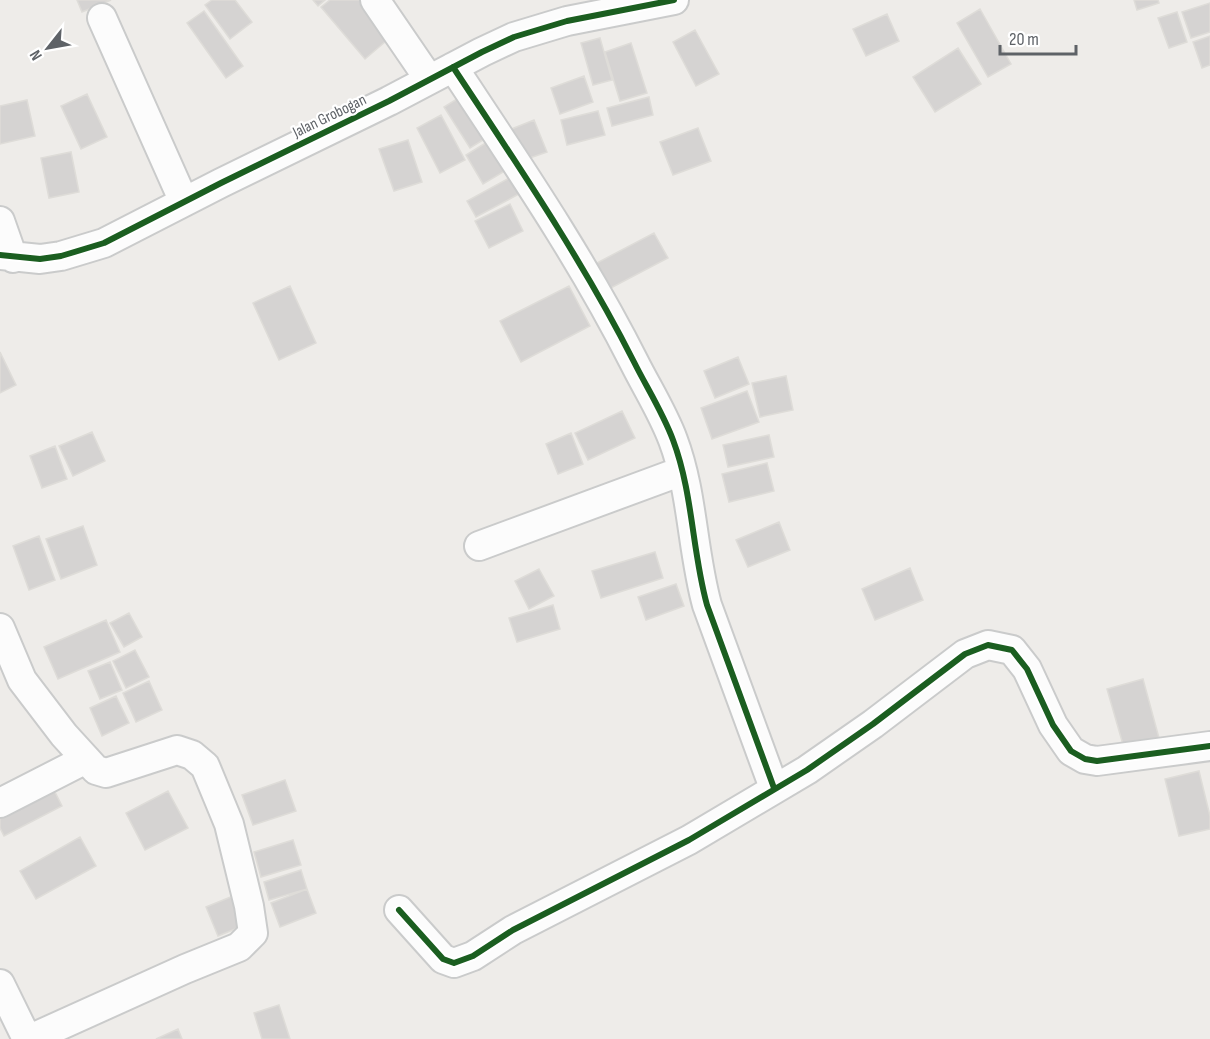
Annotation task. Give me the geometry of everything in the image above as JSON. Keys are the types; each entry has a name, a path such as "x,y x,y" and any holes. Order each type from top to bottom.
{"street":[{"path":"375,0 441,73 581,263 659,410 673,440 682,471 706,605 774,788"},
{"name":"Jalan Grobogan","path":"7,256 40,259 61,256 104,243 514,37 614,10 674,0"},
{"path":"102,18 184,202"},
{"path":"0,221 7,256"},
{"path":"479,546 682,471"},
{"path":"0,628 22,681 64,735 96,770 106,773 177,750 192,755 205,766 229,824 249,906 253,933 238,946 29,1039 0,984"},
{"path":"399,910 443,959 454,963 473,956 513,930 689,840 807,770 965,654 988,645 1012,650 1027,669 1053,725 1071,751 1086,759 1098,761 1210,746"},
{"path":"0,803 86,759"}],"building":[{"path":"77,0 111,0 82,12"},
{"path":"212,0 235,0 252,22 230,39 205,5"},
{"path":"313,0 325,0 318,6"},
{"path":"330,0 362,0 392,36 365,59 321,7"},
{"path":"1134,0 1158,0 1159,3 1137,10"},
{"path":"1210,3 1210,32 1191,38 1182,12"},
{"path":"980,9 1011,64 988,77 957,23"},
{"path":"204,11 243,66 226,78 187,23"},
{"path":"1177,12 1187,42 1169,48 1158,18"},
{"path":"887,14 899,41 866,56 853,29"},
{"path":"695,30 719,74 696,86 673,42"},
{"path":"1210,36 1210,65 1202,68 1193,42"},
{"path":"600,38 612,80 593,85 581,43"},
{"path":"631,43 647,93 620,101 605,52"},
{"path":"958,48 981,84 935,112 913,77"},
{"path":"584,76 593,102 560,114 551,88"},
{"path":"87,94 107,137 81,149 61,106"},
{"path":"465,94 491,135 470,148 444,107"},
{"path":"649,97 653,115 612,126 607,108"},
{"path":"27,100 35,136 0,144 0,106"},
{"path":"598,111 605,135 567,145 561,120"},
{"path":"441,115 465,160 440,173 417,128"},
{"path":"534,120 547,152 521,161 509,130"},
{"path":"698,128 711,161 673,175 660,142"},
{"path":"492,139 510,168 483,184 466,155"},
{"path":"408,140 422,182 394,191 379,149"},
{"path":"71,152 79,192 49,198 41,158"},
{"path":"511,177 519,194 476,217 467,201"},
{"path":"510,204 523,231 489,248 475,221"},
{"path":"654,233 668,258 607,290 593,265"},
{"path":"290,286 316,343 279,360 253,303"},
{"path":"569,286 590,326 521,362 500,321"},
{"path":"0,352 16,385 0,393"},
{"path":"738,357 749,384 715,398 704,371"},
{"path":"786,376 793,410 760,417 752,383"},
{"path":"747,391 759,422 712,439 701,408"},
{"path":"622,411 635,438 588,460 575,433"},
{"path":"92,432 105,461 73,476 59,446"},
{"path":"571,433 583,464 558,474 546,444"},
{"path":"769,435 774,457 728,467 723,445"},
{"path":"55,446 67,479 42,488 30,456"},
{"path":"767,463 774,491 729,502 722,474"},
{"path":"779,522 790,550 748,567 736,540"},
{"path":"83,526 97,565 61,579 46,539"},
{"path":"39,536 55,580 29,590 13,546"},
{"path":"655,552 663,578 601,598 592,571"},
{"path":"910,568 923,600 875,620 862,589"},
{"path":"539,569 554,596 529,609 515,581"},
{"path":"676,584 684,606 646,620 638,597"},
{"path":"553,605 560,629 517,642 509,618"},
{"path":"129,613 142,637 124,647 110,623"},
{"path":"106,620 120,652 58,679 44,647"},
{"path":"135,650 149,677 126,688 113,661"},
{"path":"110,662 122,690 100,699 88,671"},
{"path":"1143,679 1159,738 1124,748 1107,689"},
{"path":"149,681 162,710 136,722 123,693"},
{"path":"116,696 129,723 102,736 90,708"},
{"path":"1199,771 1210,816 1210,829 1179,836 1165,779"},
{"path":"285,780 296,811 253,825 242,795"},
{"path":"53,788 62,806 4,836 0,828 0,815"},
{"path":"168,791 188,828 145,850 126,813"},
{"path":"80,837 96,866 36,899 20,871"},
{"path":"293,840 301,865 261,877 254,852"},
{"path":"301,870 307,889 269,900 264,882"},
{"path":"307,889 316,913 280,927 271,903"},
{"path":"233,896 245,925 218,936 206,907"},
{"path":"279,1005 290,1039 262,1039 254,1013"},
{"path":"178,1029 182,1039 156,1039"}],"cycle path":[{"path":"0,255 40,259 61,256 104,243 514,37 567,21 674,0"},
{"path":"453,67 571,249 614,324 669,430 685,481 707,605 774,788"},
{"path":"399,910 443,959 454,963 473,956 513,930 689,840 807,770 873,724 965,654 988,645 1012,650 1027,669 1053,725 1071,751 1085,759 1097,761 1210,746"}]}
